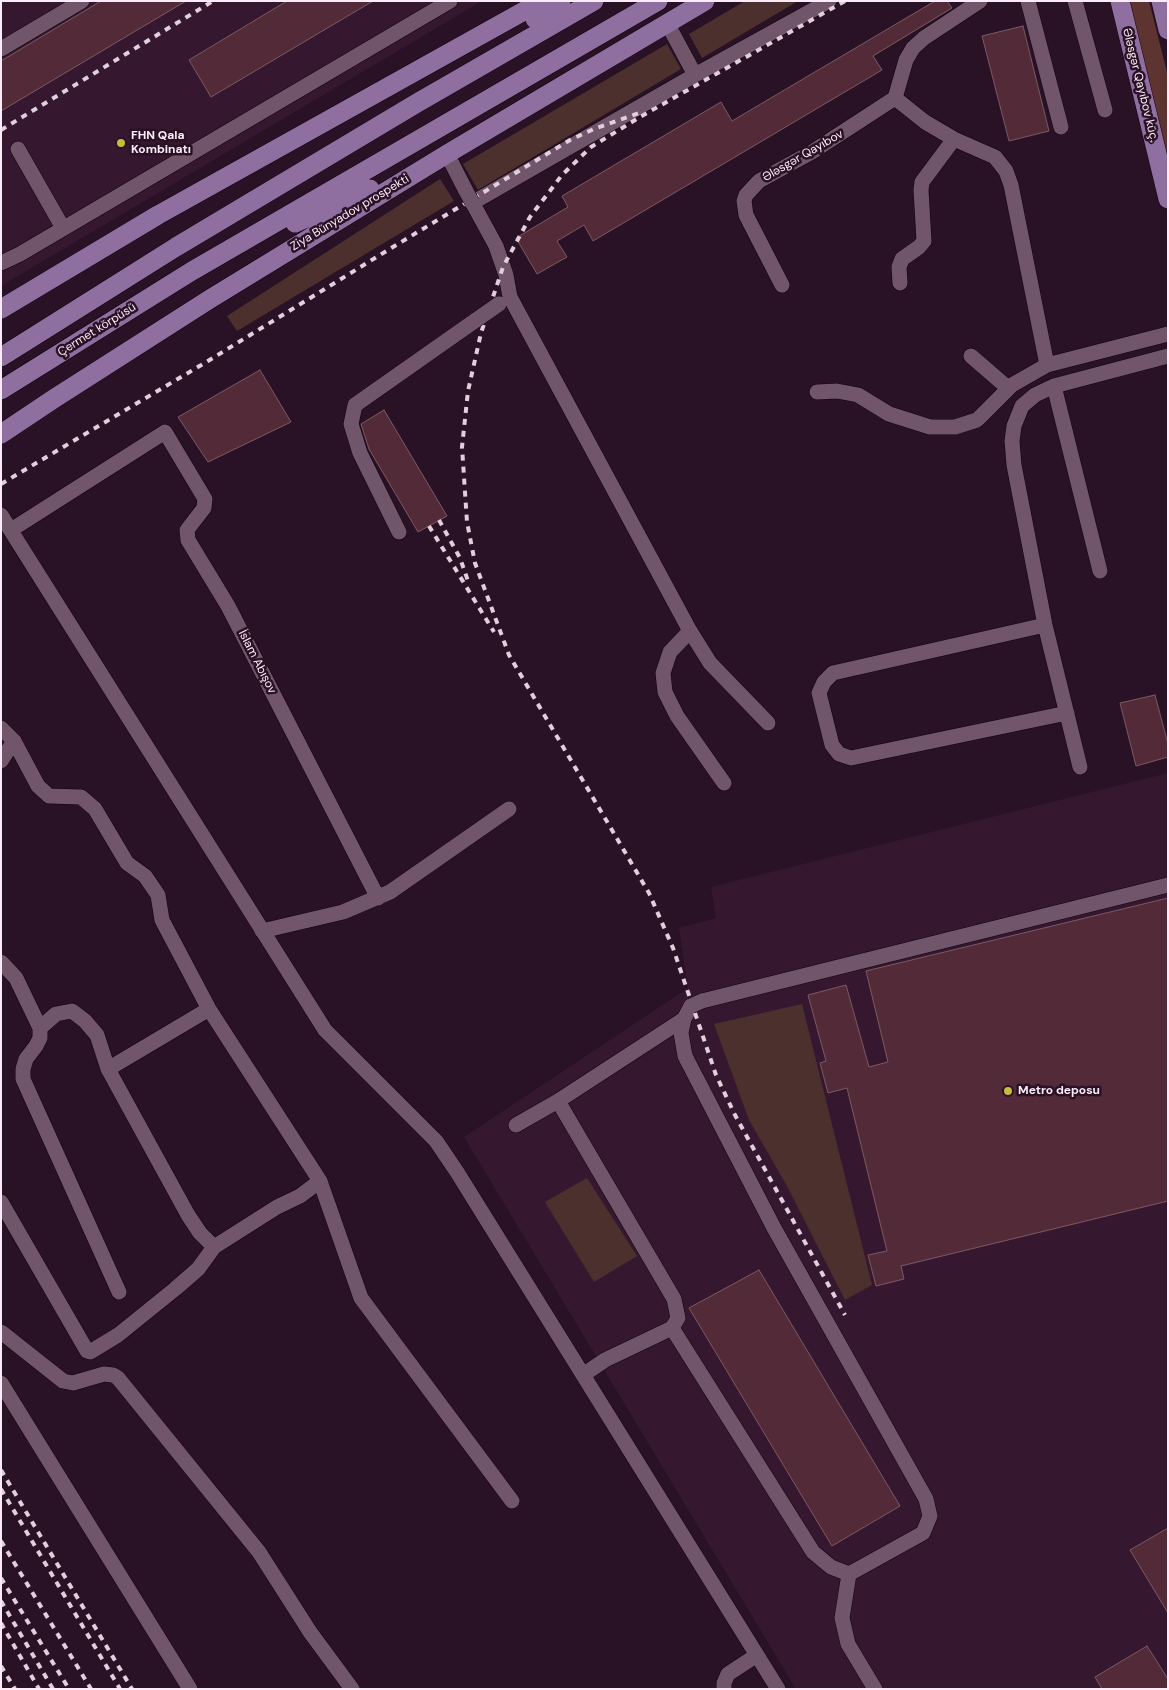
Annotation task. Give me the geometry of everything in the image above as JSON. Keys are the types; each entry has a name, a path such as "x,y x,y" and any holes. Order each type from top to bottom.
{"main road":[{"path":"1,309 158,215 542,1"},
{"path":"417,103 561,1"},
{"path":"1,357 176,246 417,103 594,1"},
{"name":"Ziya Bünyadov prospekti","path":"1,434 201,304 446,154 705,1"},
{"name":"Ələsgər Qayıbov küç.","path":"1120,1 1168,199"},
{"path":"1160,1 1168,30"},
{"path":"192,270 446,154 657,2"},
{"path":"192,270 657,2"},
{"name":"Çermet körpüsü","path":"1,390 192,270"}],"street":[{"path":"1,49 82,1"},
{"path":"1,263 20,254 450,1"},
{"path":"470,198 829,1"},
{"path":"980,1 924,38 913,48 906,60 895,98 925,122 954,139 994,157 1006,171 1011,185 1047,365"},
{"path":"1028,1 1061,127"},
{"path":"1075,1 1105,110"},
{"path":"667,23 695,75"},
{"name":"Ələsgər Qayıbov","path":"782,285 746,215 744,201 746,195 759,181 812,152 895,98"},
{"path":"900,283 898,267 902,259 924,241 922,182 954,139"},
{"path":"18,149 64,228"},
{"path":"446,154 496,246 506,275 504,300 690,631 710,663 768,723"},
{"path":"399,532 360,453 350,424 355,405 504,300"},
{"path":"817,392 837,391 858,395 890,414 930,427 955,427 977,420 1012,384 1047,365 1168,334"},
{"path":"970,356 1008,388"},
{"path":"1080,767 1045,625 1014,465 1012,441 1014,426 1022,406 1035,395 1054,386 1168,356"},
{"path":"1054,386 1100,571"},
{"name":"İslam Abışov","path":"11,530 165,432 205,498 204,508 186,530 188,540 228,606 378,898"},
{"path":"1,515 325,1030 436,1141 457,1172 778,1689"},
{"path":"1045,625 833,673 824,682 819,693 832,745 839,754 851,758 1067,713"},
{"path":"690,631 670,652 663,673 665,692 676,716 724,783"},
{"path":"1,728 14,741 38,786 49,796 81,797 95,808 127,863 145,876 158,895 162,920 209,1009 320,1181 361,1298 512,1501"},
{"path":"1,761 14,741"},
{"path":"262,931 343,912 378,898 390,892 508,808"},
{"path":"516,1125 558,1100 692,1009 1168,885"},
{"path":"1,962 16,978 40,1028 40,1038 26,1059 23,1079 119,1292"},
{"path":"108,1069 209,1009"},
{"path":"692,1009 681,1033 685,1056 774,1228 926,1499 930,1516 923,1533 849,1574"},
{"path":"40,1028 56,1014 72,1011 85,1021 97,1035 108,1069 188,1215 200,1233 214,1247"},
{"path":"558,1100 674,1299 678,1318 672,1328 604,1360 583,1374"},
{"path":"1,1202 87,1350 90,1352 118,1335 175,1289 198,1269 214,1247 277,1207 300,1196 320,1181"},
{"path":"672,1328 813,1552 831,1567 849,1574"},
{"path":"1,1332 63,1381 73,1383 104,1374 113,1375 118,1378 259,1552 310,1632 352,1689"},
{"path":"1,1383 190,1689"},
{"path":"849,1574 842,1618 848,1644 875,1689"},
{"path":"724,1689 724,1683 728,1674 757,1655"}],"shaded area":[{"name":"FHN Qala Kombinatı","path":"1,1 482,1 1,286"},
{"path":"745,1 798,1 702,58 689,34"},
{"path":"1128,1 1149,1 1168,76 1168,158"},
{"path":"667,44 681,69 478,190 463,164"},
{"path":"440,179 454,201 237,331 227,316"},
{"path":"1168,773 1168,1689 796,1689 464,1137 688,988 679,928 716,918 711,887"},
{"path":"802,1004 872,1285 845,1300 787,1186 749,1120 714,1024"},
{"path":"587,1178 637,1256 594,1282 545,1202"}],"building":[{"path":"101,1 186,1 1,111 1,61"},
{"path":"287,1 373,1 211,97 189,60"},
{"path":"935,1 947,1 952,8 873,56 882,70 593,241 584,225 557,241 567,257 537,274 516,238 568,207 562,196 721,102 732,121"},
{"path":"1023,26 1049,131 1009,141 982,36"},
{"path":"260,370 291,422 208,462 178,417"},
{"path":"384,410 447,516 418,532 369,449 361,424"},
{"path":"1155,695 1168,744 1168,757 1136,766 1120,703"},
{"name":"Metro deposu","path":"1168,898 1168,1201 901,1266 904,1279 876,1286 868,1255 887,1251 847,1088 828,1093 820,1063 826,1061 808,995 846,985 869,1067 888,1062 866,971"},
{"path":"759,1270 900,1506 832,1546 689,1308"},
{"path":"1168,1528 1168,1613 1130,1550"},
{"path":"1147,1646 1168,1679 1168,1689 1102,1689 1095,1677"}],"railway":[{"path":"1,130 213,1"},
{"path":"845,1 640,117 591,147 562,175 530,217 503,267 481,333 468,391 462,447 467,522 475,563 509,655 649,893 673,948 716,1075 735,1115 845,1315"},
{"path":"1,484 208,361 570,140 639,113"},
{"path":"439,520 460,558 468,581"},
{"path":"429,526 494,632"},
{"path":"1,1470 132,1689"},
{"path":"1,1489 120,1689"},
{"path":"1,1541 91,1689"},
{"path":"1,1578 69,1689"},
{"path":"1,1601 53,1689"},
{"path":"1,1623 39,1689"},
{"path":"1,1666 15,1689"}],"place":[{"name":"FHN Qala Kombinatı","path":"121,143"},
{"name":"Metro deposu","path":"1008,1091"}]}
